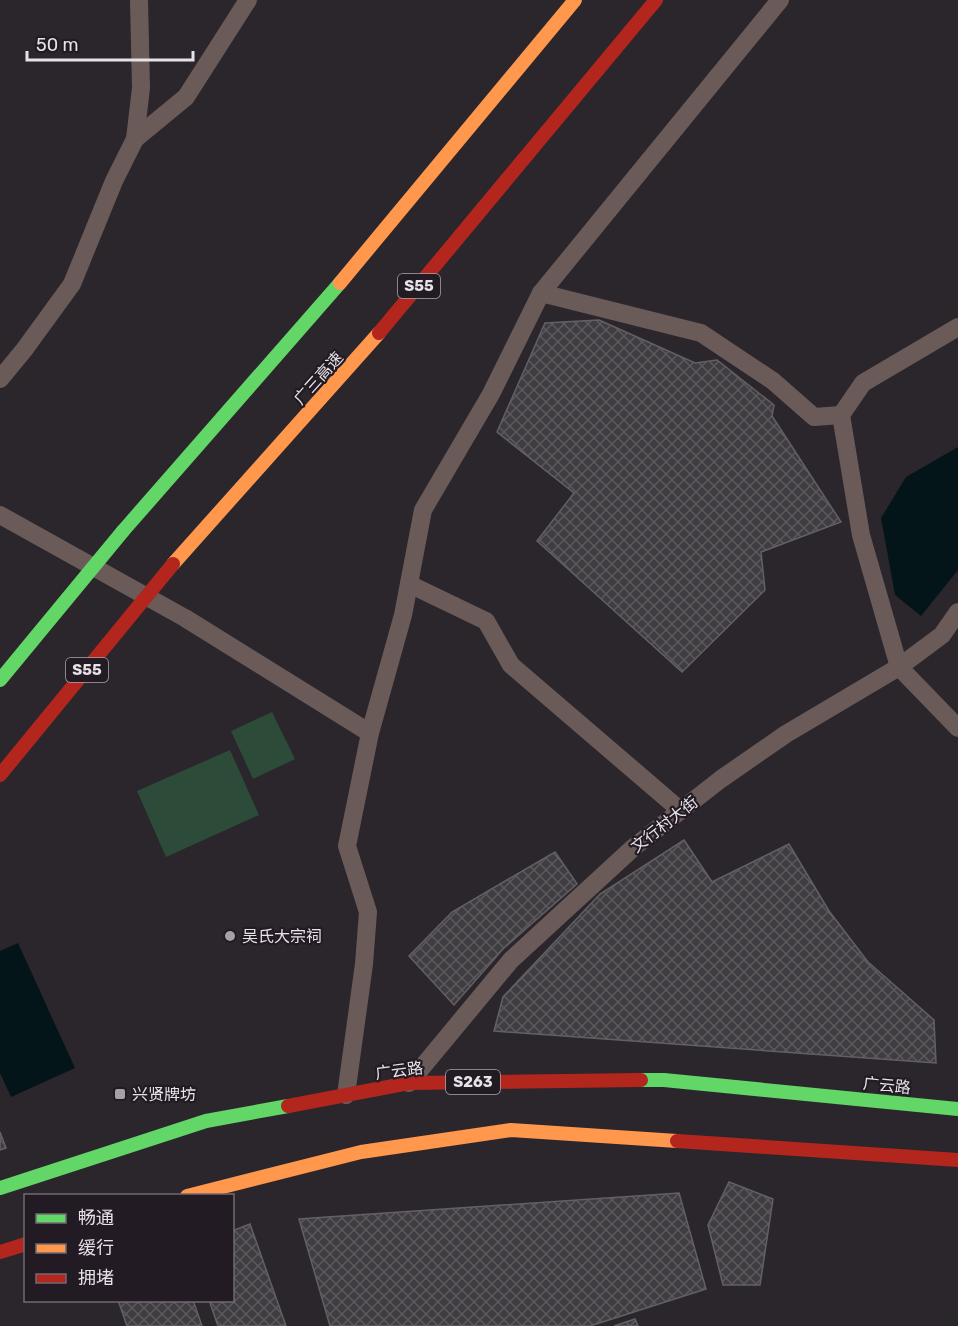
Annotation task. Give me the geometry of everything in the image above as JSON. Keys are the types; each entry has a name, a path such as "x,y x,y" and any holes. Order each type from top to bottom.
{"main road":[{"path":"0,680 123,531 340,283 575,0"},
{"name":"广三高速","path":"0,775 173,564 365,350 656,0"},
{"name":"广云路","path":"0,1188 206,1121 409,1083 664,1080 958,1109"},
{"path":"195,1194 361,1152 512,1130 958,1160"},
{"path":"0,1251 24,1245"}],"street":[{"path":"0,379 72,284 114,181 135,139 141,88 139,0"},
{"path":"135,139 186,97 248,0"},
{"path":"346,1095 364,964 368,912 348,846 370,733 403,615 423,510 491,394 541,293 780,0"},
{"path":"541,293 701,333 773,381 814,417 840,415"},
{"path":"958,327 863,383 840,415 861,535 899,667 958,728"},
{"path":"0,515 185,618 370,733"},
{"path":"409,584 486,621 511,666 680,810"},
{"name":"文行村大街","path":"409,1083 511,960 634,847 680,810 786,734 899,667 942,635 958,612"}],"green space":[{"path":"272,712 295,759 253,779 231,731"},
{"path":"230,750 259,815 166,857 137,791"}],"shaded area":[{"path":"958,447 958,570 921,616 895,595 881,518 906,477"},
{"path":"18,943 75,1068 11,1097 0,1073 0,951"}],"building":[{"path":"599,320 695,363 717,360 774,405 772,416 841,522 761,552 765,590 682,672 537,541 574,493 497,432 545,323"},
{"path":"684,840 712,882 789,844 829,911 868,962 934,1020 936,1063 494,1031 503,997 600,894"},
{"path":"555,852 577,884 503,949 454,1005 409,956 452,912"},
{"path":"0,1132 6,1148 0,1150"},
{"path":"729,1182 773,1199 760,1285 723,1285 708,1225"},
{"path":"679,1193 706,1289 590,1326 330,1326 299,1219"},
{"path":"250,1224 286,1326 218,1326 210,1302 234,1302 234,1230"},
{"path":"119,1302 194,1302 202,1326 127,1326"},
{"path":"635,1319 638,1326 614,1326"}],"traffic: fast":[{"path":"123,531 340,283"},
{"path":"0,680 123,531"},
{"path":"641,1080 664,1080 958,1109"},
{"path":"0,1188 206,1121 288,1106"}],"traffic: slow":[{"path":"340,283 575,0"},
{"path":"173,564 379,333"},
{"path":"195,1194 361,1152 511,1130 677,1141"}],"traffic: jam":[{"path":"379,333 656,0"},
{"path":"0,775 173,564"},
{"path":"288,1106 409,1083 641,1080"},
{"path":"677,1141 958,1160"},
{"path":"0,1252 24,1245"}],"place":[{"name":"吴氏大宗祠","path":"230,936"},
{"name":"兴贤牌坊","path":"120,1094"}]}
